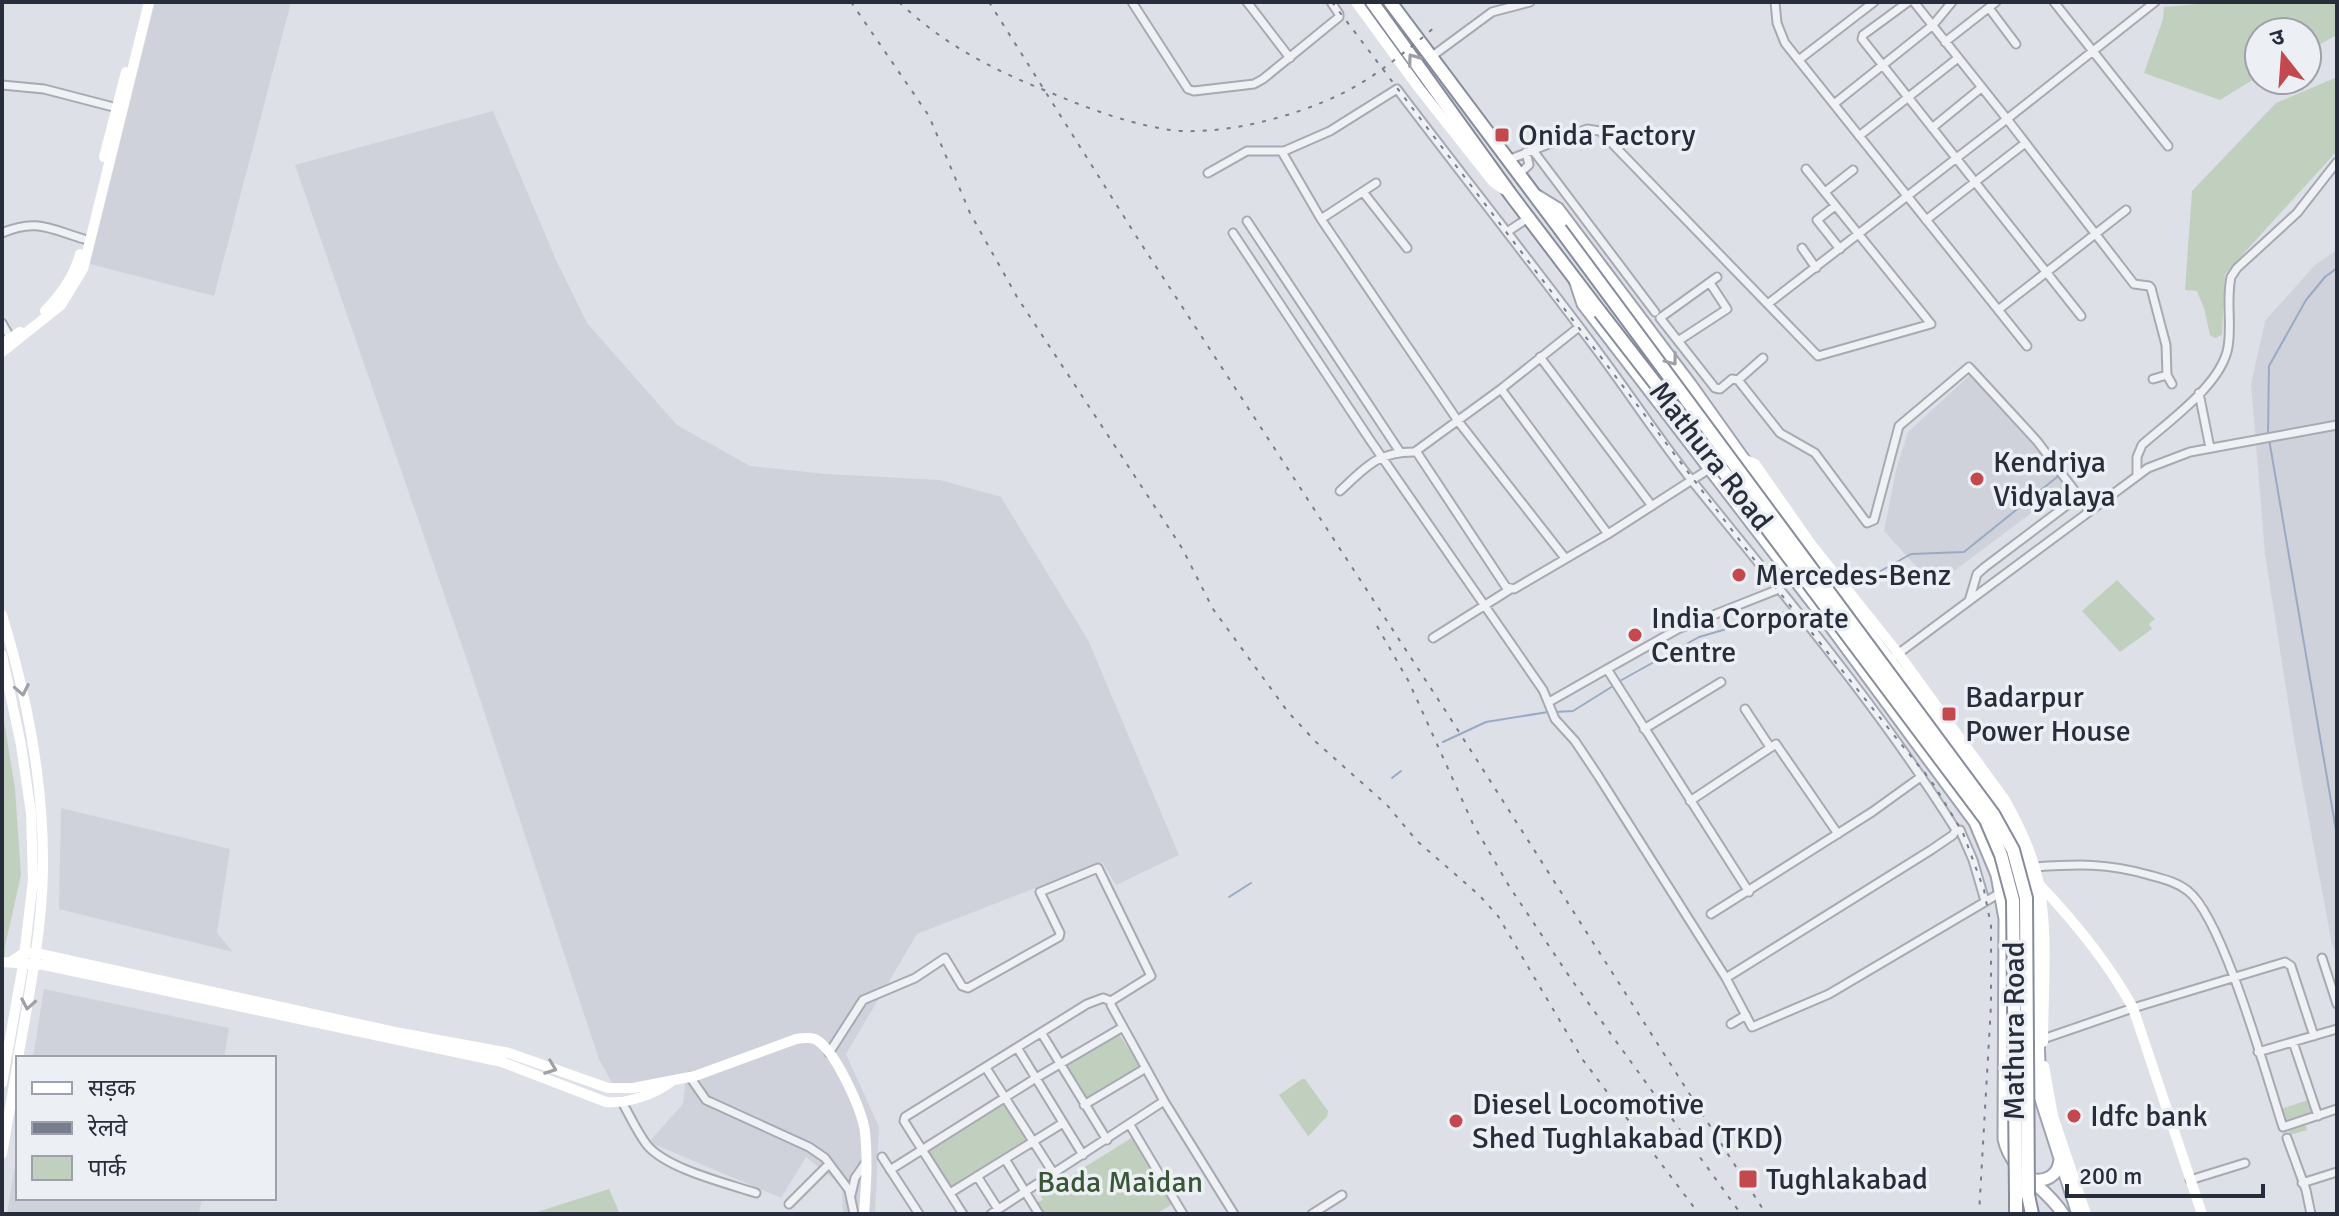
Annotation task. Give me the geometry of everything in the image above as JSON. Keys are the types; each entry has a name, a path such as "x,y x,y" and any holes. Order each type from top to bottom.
{"highway":[{"name":"Mathura Road","path":"1372,2 1528,218 1765,524 1986,820 2001,855 2013,900 2023,1211"},
{"name":"Mathura Road","path":"1390,2 1993,814 2013,850 2026,898 2023,1211"}],"main road":[{"name":"Mathura Road","path":"1533,193 1558,209 1843,592 1869,633 1894,657 1931,707 2014,832 2031,870 2040,1096 2078,1214"},
{"name":"Mathura Road","path":"1575,280 1583,304 1847,647 1975,822 1997,875 2005,919 2005,1145 2014,1165 2049,1195 2063,1214"},
{"path":"1847,647 1869,633"},
{"path":"1903,722 1931,707"},
{"path":"2004,1098 2040,1096"},
{"path":"2025,1176 2036,1180 2050,1178 2058,1169 2059,1155"}],"street":[{"path":"9,342 61,305 78,283 146,2"},
{"path":"1132,2 1191,91 1254,84 1339,17 1331,2"},
{"path":"1247,2 1290,58"},
{"path":"1356,2 1493,182 1511,195"},
{"path":"1431,57 1492,12 1530,2"},
{"path":"1775,2 1779,30 1785,43 2027,346"},
{"path":"1800,59 1874,2"},
{"path":"1908,2 1862,36 2081,316"},
{"path":"1914,2 2134,284 2151,288 2166,345 2167,375 2172,384"},
{"path":"1834,104 1933,25 1952,2"},
{"path":"2054,2 2168,146"},
{"path":"1769,303 2155,2"},
{"path":"1945,42 1992,5 2016,44"},
{"path":"1859,136 1958,58"},
{"path":"2,85 44,89 120,108"},
{"path":"1932,128 1981,88"},
{"path":"1208,173 1247,151 1283,151 1330,131 1397,89 1692,481 1790,602 1922,776 1956,830 1960,830 1985,901"},
{"path":"2,352 65,287 77,267 120,108"},
{"path":"1508,160 1587,129 1600,131 1818,356 1931,324 1806,169"},
{"path":"1926,220 2024,144"},
{"path":"1519,174 1529,165 1529,150"},
{"path":"1529,150 1655,312"},
{"path":"1283,151 1321,219 1458,421 1565,558"},
{"path":"2137,476 2137,457 2142,445 2199,393 2221,367 2228,347 2231,277 2297,213 2337,162"},
{"path":"1825,192 1853,170"},
{"path":"1321,219 1376,183"},
{"path":"1363,192 1407,248"},
{"path":"1835,206 1817,220 1840,249"},
{"path":"1998,310 2126,210"},
{"path":"1507,232 1528,218"},
{"path":"1247,221 1400,452"},
{"path":"2,233 20,225 32,224 84,239"},
{"path":"1233,233 1586,757 1726,978 1750,1025 1758,1027 1829,994 2000,893"},
{"path":"1802,248 1816,268"},
{"path":"1678,341 1727,309 1714,280 1660,318 1678,341 1715,388 1720,389 1732,379 1738,380 1780,433 1815,453 1868,523 1873,522 1875,516 1899,426 1969,367 2037,441 2090,511"},
{"path":"2,323 9,342"},
{"path":"1340,491 1382,456 1416,452 1579,327"},
{"path":"1540,357 1652,506"},
{"path":"1738,380 1763,358"},
{"path":"2153,379 2167,375"},
{"path":"1501,389 1608,534"},
{"path":"2199,393 2210,448"},
{"path":"1843,592 1894,657 2137,476 2174,456 2337,425"},
{"path":"1416,452 1509,590"},
{"path":"1433,638 1485,603 1608,534 1709,469"},
{"path":"1969,601 1977,574 2079,496"},
{"path":"1551,709 1685,625 1779,589"},
{"path":"2,615 19,675 40,803 43,870 22,960 18,1056"},
{"path":"2,655 21,745 31,813 33,880 2,1083"},
{"path":"1608,672 1749,892"},
{"path":"1644,729 1721,682"},
{"path":"1745,709 1770,747"},
{"path":"1888,731 1903,722"},
{"path":"1690,801 1776,744 1838,834"},
{"path":"1711,914 1838,834 1922,776"},
{"path":"1726,978 1942,843 1956,830"},
{"path":"2202,1214 2133,1008 2118,980 2072,920 2039,884 2031,870 2110,865 2178,884 2202,905 2233,978 2283,1127 2337,1109"},
{"path":"829,1053 866,998 915,978 943,958 947,958 962,986 968,988 1059,937 1060,933 1040,892 1096,867 1151,976 1111,1001"},
{"path":"2039,884 2043,929 2045,1077 2053,1116 2086,1214"},
{"path":"2322,958 2337,1004"},
{"path":"22,960 509,1053 608,1088 621,1089 690,1077 796,1039 811,1038 829,1053 841,1070 863,1123 866,1162 864,1214"},
{"path":"22,960 502,1062 606,1102 622,1102 656,1091 672,1081"},
{"path":"2043,1039 2281,962 2288,963 2314,1036"},
{"path":"963,1214 904,1121 905,1117 1087,1004 1103,998 1111,1001"},
{"path":"1111,1001 1164,1101 1234,1214"},
{"path":"1731,1024 1746,1015"},
{"path":"890,1170 1123,1027"},
{"path":"2258,1052 2337,1029"},
{"path":"1042,1034 1107,1140"},
{"path":"2293,1042 2318,1116"},
{"path":"1018,1049 1083,1155"},
{"path":"986,1068 1054,1174"},
{"path":"1084,1105 1146,1068"},
{"path":"2,1154 16,1071"},
{"path":"690,1077 706,1100 809,1147 829,1164 851,1195"},
{"path":"977,1176 995,1212 1164,1101"},
{"path":"622,1102 647,1144 657,1153 674,1163 756,1193"},
{"path":"950,1193 1063,1123"},
{"path":"1130,1125 1183,1214"},
{"path":"2287,1138 2306,1190 2311,1214"},
{"path":"882,1157 919,1214"},
{"path":"1005,1159 1039,1214"},
{"path":"854,1214 851,1195 855,1178 866,1162"},
{"path":"2190,1180 2245,1163"},
{"path":"789,1204 829,1164"},
{"path":"2302,1183 2337,1172"},
{"path":"1312,1214 1323,1211 1342,1195"}],"shaded area":[{"path":"155,2 291,2 214,296 90,264"},
{"path":"493,111 556,260 587,323 677,425 750,466 940,480 1001,497 1088,640 1179,855 1116,885 1102,862 917,934 846,1054 879,1127 875,1214 843,1214 842,1186 806,1157 781,1198 649,1142 683,1104 686,1074 617,1092 599,1059 468,663 295,165"},
{"path":"2337,250 2337,955 2332,945 2294,739 2265,554 2251,384 2265,321 2315,265"},
{"name":"Kendriya Vidyalaya","path":"1970,375 2048,460 2066,487 1934,586 1884,531 1896,470 1908,432"},
{"path":"61,808 230,849 217,933 233,952 59,909"},
{"path":"44,989 229,1028 224,1056 33,1056"},
{"path":"16,1159 16,1200 202,1200 199,1214 7,1214"}],"green space":[{"path":"2219,2 2337,2 2337,35 2323,42 2323,16 2243,16 2243,86 2220,100 2144,73 2163,19 2164,7"},
{"path":"2335,78 2337,151 2225,274 2222,335 2215,338 2210,335 2197,291 2185,290 2192,191 2276,103 2293,96 2323,96 2323,83"},
{"path":"2117,580 2155,619 2149,624 2152,629 2120,652 2082,611"},
{"path":"2,708 15,789 21,875 5,946 2,1026"},
{"path":"1119,1034 1143,1071 1088,1104 1065,1066"},
{"path":"1302,1079 1328,1111 1327,1117 1308,1136 1279,1095"},
{"path":"2314,1098 2321,1119 2306,1125 2307,1130 2290,1135 2281,1109"},
{"path":"1011,1099 1036,1143 953,1194 926,1152"},
{"name":"Bada Maidan","path":"1133,1137 1174,1203 1156,1214 1043,1214 1037,1202 1043,1200 1040,1195"},
{"path":"609,1189 620,1214 531,1214 534,1213"}],"waterway":[{"path":"2268,433 2269,366 2306,300 2337,268"},
{"path":"2269,439 2337,836"},
{"path":"1850,588 1911,554 1964,552 2057,477"},
{"path":"1618,682 1699,637 1792,610"},
{"path":"1555,712 1573,711 1613,686"},
{"path":"1443,742 1486,722 1548,712"},
{"path":"1392,778 1401,771"},
{"path":"1229,897 1251,883"}],"railway":[{"path":"851,2 929,116 970,213 1017,297 1182,548 1213,609 1288,712 1316,742 1387,805 1417,841 1479,895 1498,916 1583,1060 1699,1214"},
{"path":"899,2 933,31 1008,75 1106,114 1149,126 1185,131 1255,124 1322,102 1378,72 1435,27"},
{"path":"989,2 1138,239 1445,710 1766,1214"},
{"path":"1332,2 1772,583 1934,785 1963,833 1984,890 1991,926 1991,1005 1979,1214"},
{"path":"1377,626 1409,682 1473,824 1509,886 1571,979 1741,1214"}],"place":[{"name":"Onida Factory","path":"1502,135"},
{"name":"Kendriya Vidyalaya","path":"1977,479"},
{"name":"Mercedes-Benz","path":"1739,575"},
{"name":"India Corporate Centre","path":"1635,635"},
{"name":"Badarpur Power House","path":"1949,714"},
{"name":"Idfc bank","path":"2074,1116"},
{"name":"Diesel Locomotive Shed Tughlakabad (TKD)","path":"1456,1121"},
{"name":"Tughlakabad","path":"1748,1179"}]}
